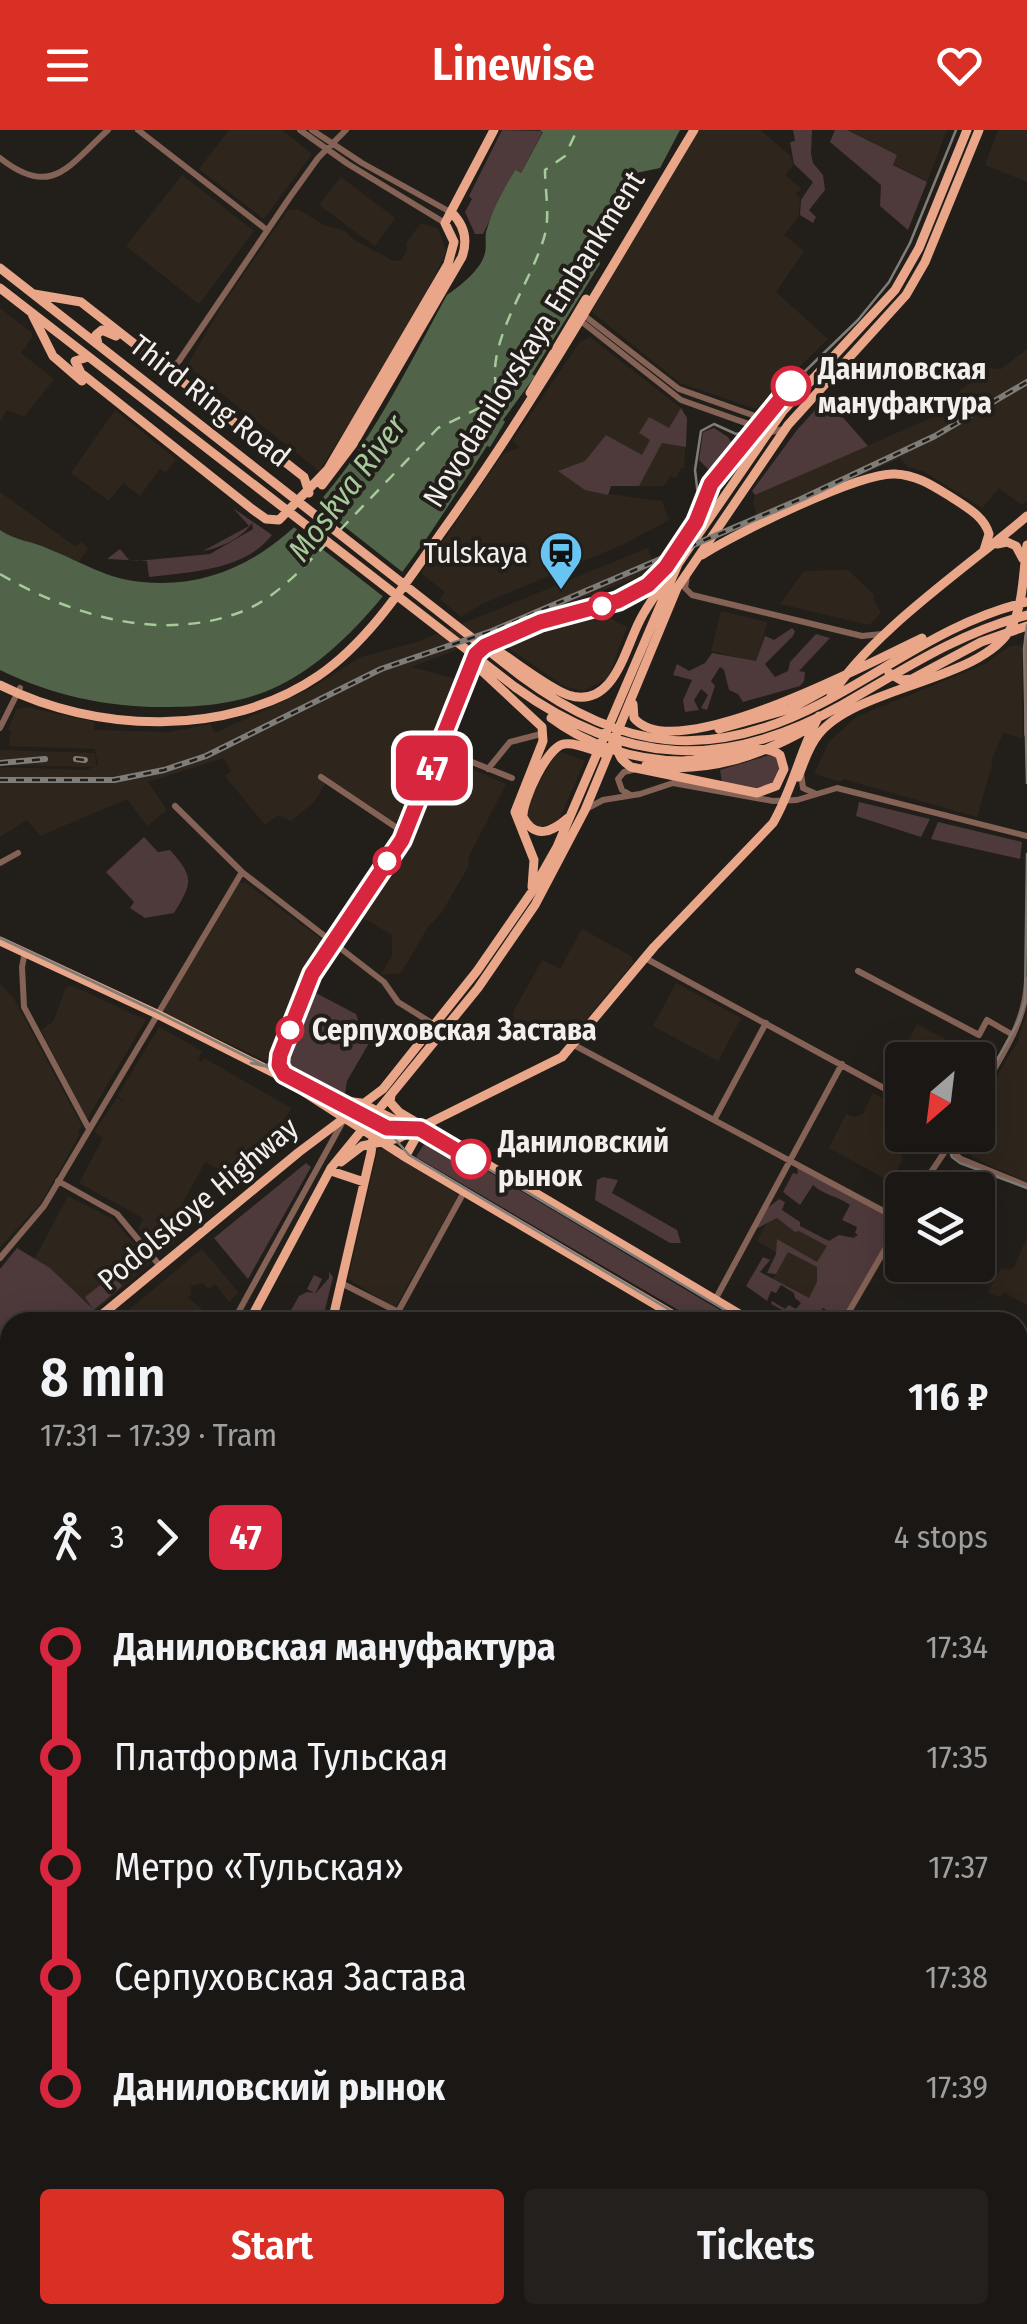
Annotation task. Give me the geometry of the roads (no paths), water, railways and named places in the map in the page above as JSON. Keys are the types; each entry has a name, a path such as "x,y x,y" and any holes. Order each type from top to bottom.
{"main road":[{"path":"31,312 56,359 250,515 269,525 281,524 311,485 451,258 454,242 445,223 494,130"},
{"name":"Novodanilovskaya Embankment","path":"0,682 77,712 145,720 209,718 246,710 301,687 344,656 506,440 691,130"},
{"path":"448,618 566,694 580,697 602,691 614,678 640,619 768,431 874,317 904,278 966,130"},
{"path":"387,1092 478,988 550,882 618,735 668,606 725,515 788,426 906,295 925,262 979,130"},
{"path":"91,357 77,359 76,368 266,519 279,520 363,428 462,257 464,230 452,213"},
{"name":"Third Ring Road","path":"0,268 552,699 625,733 654,740 704,740 738,734 797,715 972,619 1027,602"},
{"name":"Third Ring Road","path":"0,288 515,688 565,720 600,736 637,747 687,751 723,748 794,728 944,645 1027,615"},
{"path":"32,293 81,302 311,485"},
{"path":"99,347 98,332 110,331 311,485"},
{"path":"696,559 749,528 868,477 891,473 926,482 982,518 990,534 983,552"},
{"path":"590,720 640,730 701,732 734,726 819,695 1027,516"},
{"path":"983,552 1002,543 1013,544 1022,554 1024,566"},
{"path":"330,1172 356,1149 423,1126 550,1064 574,1045 645,958 759,840 786,802 818,734 862,706 995,647 1016,616 1027,545"},
{"path":"253,1312 330,1172 375,1116 387,1092 531,892 557,847 678,564"},
{"path":"635,692 633,715 646,728 674,730 724,722 790,701 936,631 972,619"},
{"path":"880,641 880,664 896,678 912,678 982,642 1027,626"},
{"path":"442,633 542,728 541,744 516,803 534,860 531,892"},
{"path":"786,802 804,746 851,669"},
{"path":"524,827 523,806 557,746 570,744 658,767 719,764 752,756 788,740 883,681"},
{"path":"838,685 840,700 850,706 862,706"},
{"path":"515,688 560,725 588,740 630,755 684,761 766,748 780,755 784,769 776,786 757,793 638,769 621,759 618,735"},
{"path":"524,827 546,832 570,816"},
{"path":"0,941 158,1014 273,1073 376,1141 668,1312"},
{"path":"273,1073 345,1101 361,1103 389,1125 423,1126"},
{"path":"387,1092 394,1108 736,1312"},
{"name":"Podolskoye Highway","path":"105,1312 361,1103 387,1092"},
{"path":"344,1117 357,1112 375,1116"},
{"path":"334,1312 376,1141 375,1116"},
{"path":"404,1157 423,1126"},
{"path":"330,1172 364,1182"}],"street":[{"path":"0,158 31,178 50,177 108,130"},
{"path":"138,130 266,230"},
{"path":"300,130 452,213"},
{"path":"312,130 329,147 445,223"},
{"path":"162,365 174,366 180,361 266,230 346,130"},
{"path":"580,316 679,389 758,416 783,411"},
{"path":"580,316 682,400 768,431 781,431 788,426"},
{"path":"689,570 685,582 692,595 862,636 888,632"},
{"path":"1027,637 1027,734"},
{"path":"273,1073 310,974 403,832 470,659"},
{"path":"0,728 19,691"},
{"path":"488,769 510,742 540,734"},
{"path":"437,748 512,778"},
{"path":"638,769 624,772 618,783 624,792 640,794"},
{"path":"801,772 802,788 820,793"},
{"path":"320,777 403,832"},
{"path":"585,810 603,800 640,794 666,784 681,783 786,802 842,789 1027,836"},
{"path":"175,806 242,872 388,986 398,1002 435,1025"},
{"path":"0,863 18,852"},
{"path":"0,1258 42,1210 242,872"},
{"path":"25,952 24,1007 89,1128"},
{"path":"645,958 885,1088"},
{"path":"858,971 979,1036 987,1020 1013,1035"},
{"path":"995,1066 1024,1011 1027,980"},
{"path":"714,1120 766,1023"},
{"path":"574,1045 885,1212"},
{"path":"715,1300 842,1064"},
{"path":"238,1312 344,1117"},
{"path":"929,1172 945,1152"},
{"path":"952,1152 961,1160 1027,1186"},
{"path":"58,1181 117,1214 161,1267"},
{"path":"341,1283 398,1312 464,1192"},
{"path":"849,1312 885,1250"}],"water":[{"name":"Moskva River","path":"540,130 680,130 660,168 631,174 593,234 600,264 532,374 535,376 417,552 360,623 294,677 259,694 215,704 147,707 104,703 41,687 0,670 0,530 106,574 142,582 199,579 249,560 292,529 331,488 365,441 447,295 479,265 496,206 515,170 521,173 543,132"}],"tram line":[{"path":"251,1063 264,1066 275,1062 311,974 401,840 476,653 540,622 626,598 661,574 695,522 714,479 797,379 858,320 889,282 910,243 956,130"},
{"name":"47","path":"471,1159 420,1129 387,1128 284,1074 278,1060 312,974 402,840 468,668 480,648 540,622 618,601 648,585 666,567 696,522 711,484 791,386"},
{"path":"699,504 695,470 701,431 714,424 736,434 751,431"},
{"path":"1027,625 1027,783"},
{"path":"995,1063 1025,1001 1027,854"},
{"path":"0,938 387,1127 423,1130 728,1312"},
{"path":"379,1126 409,1155 673,1312"},
{"path":"950,1152 960,1163 1027,1188"}],"railway":[{"path":"0,780 114,780 206,756 381,669 492,631 801,499 935,436 1027,382"},
{"path":"0,763 45,759"},
{"path":"76,759 85,760"}],"place":[{"name":"Даниловская мануфактура","path":"791,386"},
{"name":"Tulskaya","path":"561,591"},
{"name":"Серпуховская Застава","path":"290,1030"},
{"name":"Даниловский рынок","path":"471,1159"}]}
